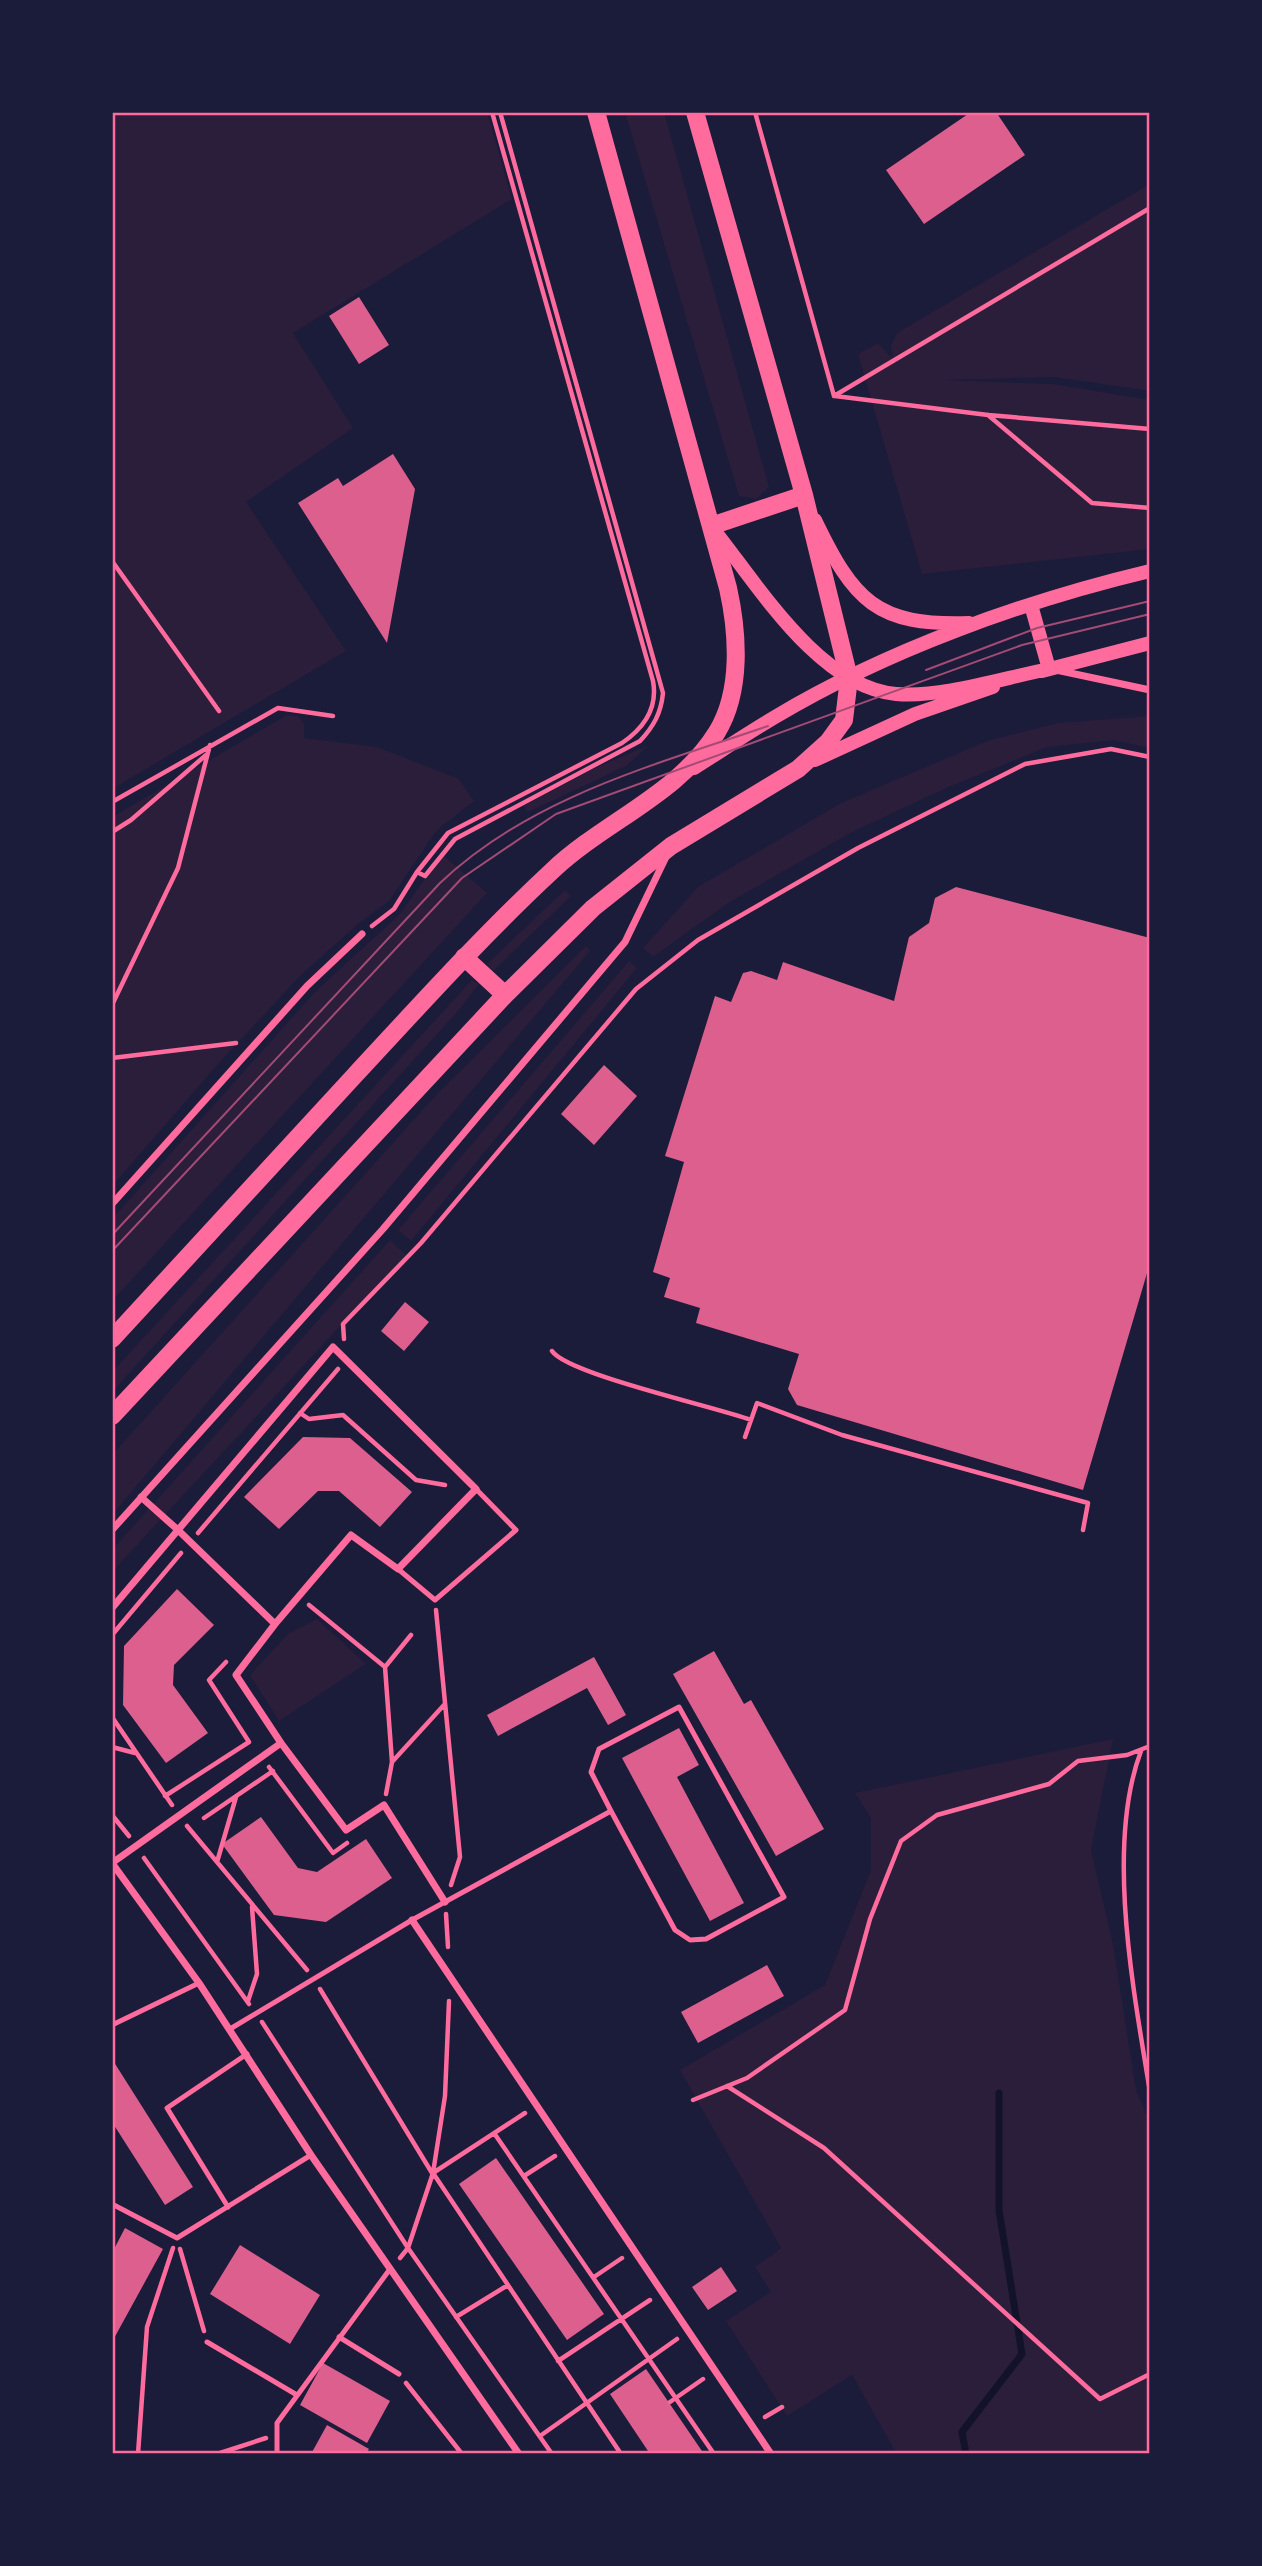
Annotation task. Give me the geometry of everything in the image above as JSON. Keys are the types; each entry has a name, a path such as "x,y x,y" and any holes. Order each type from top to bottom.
{"main road":[{"path":"596,112 711,526 734,619 733,689 719,729 698,759 680,777"},
{"path":"695,112 804,495 849,678 844,720 828,742 798,769"},
{"path":"711,526 804,495"},
{"path":"804,495 845,575 859,594 878,609 915,621 981,622"},
{"path":"711,526 800,637 828,665 879,691 911,695 1049,668 1150,643"},
{"path":"112,1339 464,957 555,868 680,777 776,716 849,678 981,622 1150,571"},
{"path":"1031,605 1049,668"},
{"path":"112,1416 505,995 593,908 671,846 798,769 915,714 1049,668"},
{"path":"464,957 505,995"}],"street":[{"path":"1049,668 1150,690"},
{"path":"112,1530 383,1229 625,942 671,846"},
{"path":"112,1204 257,1041 362,933"},
{"path":"112,1608 333,1347 475,1489 398,1569 351,1535 298,1596 236,1675 346,1830 384,1805 445,1902"},
{"path":"141,1497 275,1624"},
{"path":"281,1742 112,1863 199,1983 311,2155 519,2454"},
{"path":"412,1920 771,2454"}],"lane":[{"path":"398,1569 435,1600 516,1530 475,1489"},
{"path":"679,1707 784,1897 706,1939 690,1940 675,1930 611,1811 591,1772 599,1749 679,1707"},
{"path":"230,2029 412,1920 611,1811"},
{"path":"112,2025 199,1983"},
{"path":"228,2207 166,2108 247,2054"},
{"path":"112,2204 177,2238 311,2155"},
{"path":"277,2454 277,2423 390,2269"},
{"path":"339,2337 399,2374"},
{"path":"207,2342 297,2395"}],"path":[{"path":"362,933 394,909 417,872 448,833 631,736 651,712 655,692 492,112"},
{"path":"417,872 425,876 455,839 640,741 654,725 662,709 663,693 500,112"},
{"path":"755,112 834,396"},
{"path":"834,396 1150,208"},
{"path":"834,396 988,415 1150,429"},
{"path":"988,415 1092,503 1150,508"},
{"path":"112,561 219,711"},
{"path":"112,802 278,708 333,716"},
{"path":"112,1005 178,868 210,745"},
{"path":"112,1635 346,1359 342,1324 421,1243 636,989 688,948 749,909 858,848 1025,764 1111,749 1150,757"},
{"path":"112,832 131,820 206,755"},
{"path":"112,1058 257,1041"},
{"path":"552,1351 556,1357 583,1369 751,1419"},
{"path":"745,1437 757,1403 842,1435 1088,1503 1083,1530"},
{"path":"300,1413 309,1419 343,1415 415,1480 444,1485"},
{"path":"298,1596 385,1667"},
{"path":"408,2248 433,2174 445,2096 451,1978 445,1902 460,1857 435,1600"},
{"path":"384,1805 392,1762 385,1667 411,1635"},
{"path":"217,1862 249,1742 209,1680 234,1653"},
{"path":"392,1762 445,1704"},
{"path":"112,1717 189,1829 313,1979 433,2174 621,2454"},
{"path":"165,1796 249,1742"},
{"path":"692,2100 747,2078 845,2010 870,1919 901,1840 937,1815 1049,1784 1078,1762 1127,1755 1150,1746"},
{"path":"112,1747 136,1753"},
{"path":"1141,1750 1134,1769 1123,1857 1135,1997 1150,2092"},
{"path":"178,1836 273,1771"},
{"path":"112,1815 257,2014 408,2248 552,2454"},
{"path":"145,1859 156,1851"},
{"path":"248,2002 257,1974 252,1904"},
{"path":"727,2086 824,2148 1100,2399 1150,2374"},
{"path":"433,2174 526,2112"},
{"path":"494,2133 714,2454"},
{"path":"524,2176 555,2156"},
{"path":"177,2238 207,2342"},
{"path":"138,2454 147,2327 177,2238"},
{"path":"594,2277 622,2258"},
{"path":"456,2317 508,2286"},
{"path":"558,2361 650,2300"},
{"path":"540,2435 677,2339"},
{"path":"399,2374 461,2454"},
{"path":"670,2402 704,2379"},
{"path":"765,2417 782,2407"},
{"path":"217,2454 278,2434"}],"shaded area":[{"path":"112,112 487,112 512,199 293,333 353,428 246,502 346,651 112,789"},
{"path":"625,112 664,112 769,487 756,499 739,496"},
{"path":"1150,184 1150,391 1055,377 941,380 1053,384 1150,400 1150,549 922,574 858,354 878,343 893,359 891,346 897,333"},
{"path":"287,715 298,716 304,724 304,738 377,747 459,779 474,801 436,831 389,901 359,923 301,975 219,1063 112,1186 112,817"},
{"path":"1150,716 1150,748 1114,740 1047,747 944,789 852,832 728,903 653,957 643,948 698,887 841,803 990,740 1058,723"},
{"path":"649,745 626,766 528,812 524,806 593,769"},
{"path":"442,854 487,893 112,1301 112,1219 315,992 400,914"},
{"path":"565,890 571,896 493,971 487,964"},
{"path":"586,946 590,951 112,1515 112,1455 437,1094"},
{"path":"629,961 637,968 411,1241 398,1230"},
{"path":"472,980 479,984 458,1011 112,1392 112,1372"},
{"path":"390,1240 406,1255 112,1572 112,1550"},
{"path":"317,1619 366,1664 279,1721 250,1675 288,1634"},
{"path":"1113,1739 1091,1850 1113,1944 1136,2090 1150,2122 1150,2454 897,2454 852,2375 787,2416 726,2321 771,2292 755,2267 781,2248 680,2070 825,1985 871,1870 871,1818 855,1793"}],"building":[{"path":"971,112 996,112 1025,155 924,224 886,170"},
{"path":"359,297 389,345 359,364 329,316"},
{"path":"393,454 415,489 387,643 298,503 338,478 343,486"},
{"path":"956,887 1150,938 1150,1263 1083,1490 797,1405 788,1389 799,1354 696,1323 700,1308 664,1297 670,1278 653,1272 684,1162 665,1156 715,996 731,1002 743,973 751,971 777,980 783,962 894,1001 909,937 929,923 935,898"},
{"path":"604,1065 637,1096 594,1145 561,1114"},
{"path":"405,1302 429,1322 404,1351 381,1331"},
{"path":"303,1437 350,1438 412,1492 380,1527 339,1491 318,1491 279,1529 244,1497"},
{"path":"177,1589 214,1625 174,1665 173,1685 208,1733 166,1763 123,1705 124,1646"},
{"path":"714,1651 744,1704 751,1700 824,1829 776,1856 673,1674"},
{"path":"594,1657 626,1715 608,1725 587,1688 498,1736 487,1715"},
{"path":"679,1728 699,1765 677,1777 744,1903 710,1921 622,1758"},
{"path":"261,1817 298,1868 317,1872 366,1839 392,1878 326,1922 274,1915 222,1844"},
{"path":"767,1965 784,1996 698,2043 681,2012"},
{"path":"112,2059 193,2187 165,2205 112,2122"},
{"path":"496,2158 604,2314 567,2340 459,2184"},
{"path":"125,2228 163,2249 112,2342 112,2253"},
{"path":"240,2245 320,2295 290,2344 210,2294"},
{"path":"721,2267 737,2291 708,2310 692,2287"},
{"path":"323,2363 390,2401 367,2443 300,2405"},
{"path":"646,2369 704,2454 650,2454 610,2394"},
{"path":"327,2425 369,2449 366,2454 311,2454"}],"waterway":[{"path":"966,2454 962,2432 1022,2354 999,2210 999,2093"}],"tram line":[{"path":"926,670 1037,628 1150,601"},
{"path":"112,1251 462,878 556,814 1022,645 1150,614"},
{"path":"112,1235 440,883 475,853 513,828 595,787 768,726"}]}
